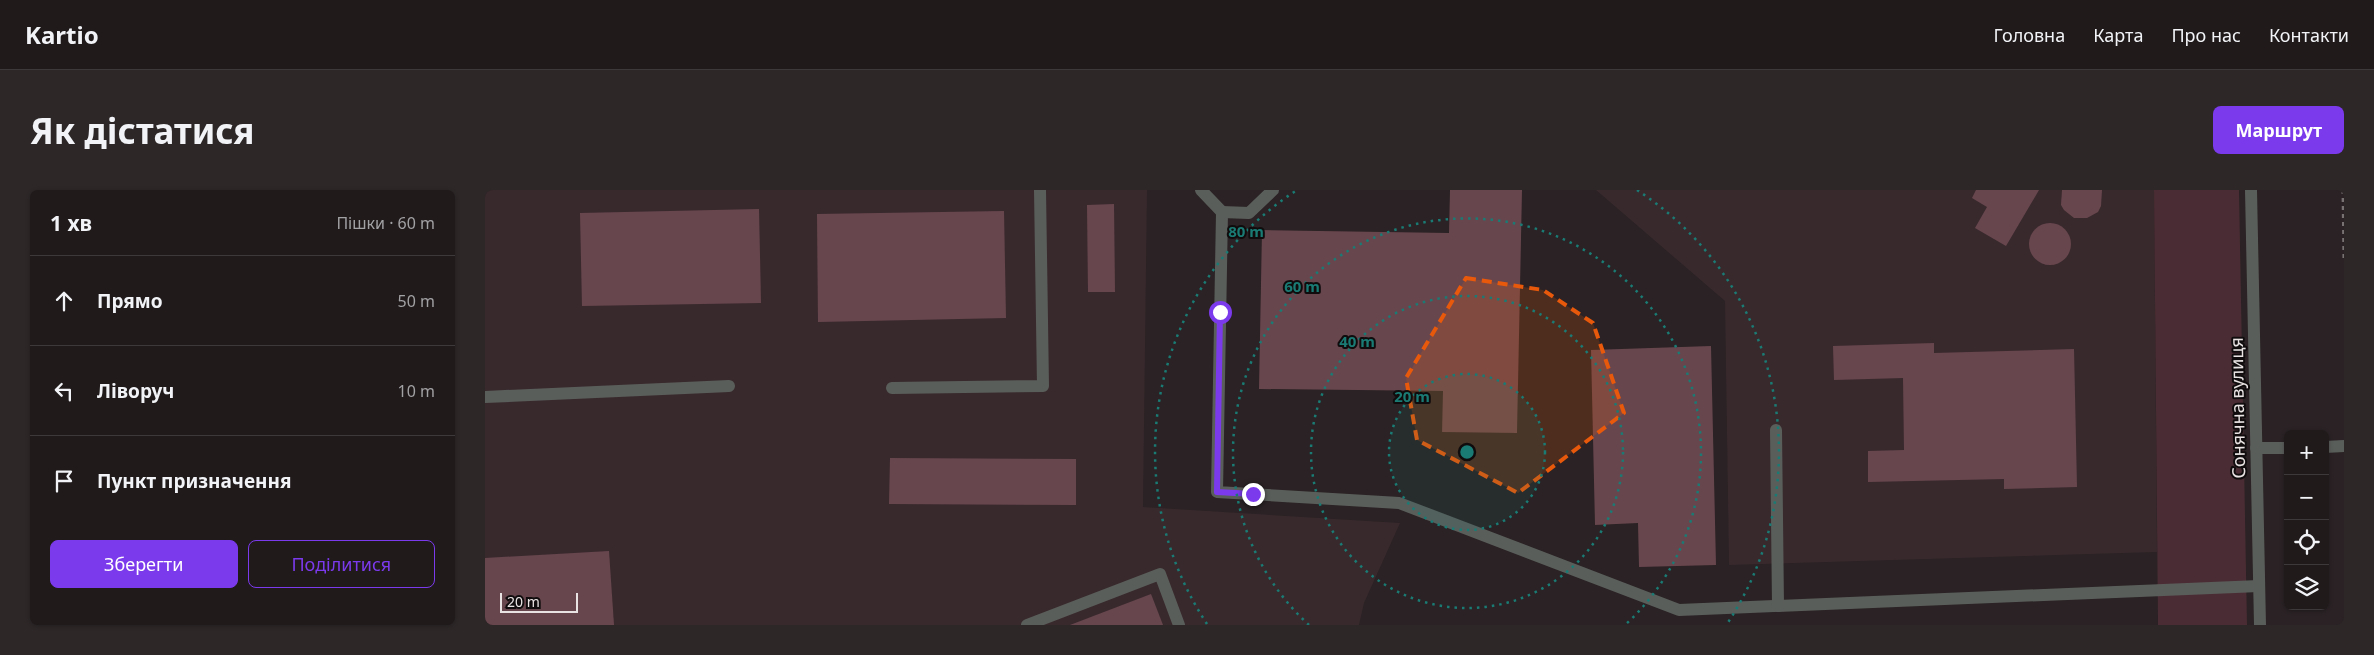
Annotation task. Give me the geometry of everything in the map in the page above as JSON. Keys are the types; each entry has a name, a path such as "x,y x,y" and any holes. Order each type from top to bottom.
{"street":[{"path":"892,388 1043,386 1040,190"},
{"path":"1201,190 1222,212 1249,213 1273,190"},
{"name":"Сонячна вулиця","path":"2251,190 2259,625"},
{"path":"1222,212 1217,492 1399,503 1679,610 2259,586"},
{"path":"485,396 729,386"},
{"path":"1776,430 1778,606"},
{"path":"2329,447 2344,446"},
{"path":"2256,448 2284,448"},
{"path":"1027,625 1159,574 1179,625"}],"path":[{"path":"2343,190 2344,260"}],"highlighted area":[{"path":"1466,278 1543,290 1593,323 1624,413 1518,493 1417,440 1406,378"}],"shaded area":[{"path":"485,190 1147,190 1143,507 1400,523 1364,603 1359,625 485,625"},
{"path":"1596,190 2154,190 2157,552 1729,565 1725,301"},
{"path":"2154,190 2239,190 2247,625 2158,625"}],"building":[{"path":"1450,190 1522,190 1517,433 1442,432 1443,391 1259,389 1262,230 1449,233"},
{"path":"1976,190 2039,190 2006,246 1975,228 1987,207 1972,198"},
{"path":"2062,190 2102,190 2101,206 2098,212 2087,218 2074,218 2061,205"},
{"path":"1114,204 1115,292 1088,292 1087,205"},
{"path":"759,209 761,303 582,306 580,213"},
{"path":"1004,211 1006,318 818,322 817,214"},
{"path":"2054,223 2062,226 2068,232 2071,244 2068,256 2062,262 2046,265 2038,262 2032,256 2029,240 2032,232 2038,226"},
{"path":"1934,343 1934,353 2074,349 2077,487 2004,489 2004,479 1868,482 1868,451 1904,450 1903,378 1834,380 1833,346"},
{"path":"1711,346 1716,565 1639,567 1638,523 1595,525 1591,350"},
{"path":"890,458 1076,459 1076,505 889,504"},
{"path":"609,551 614,625 485,625 485,558"},
{"path":"1151,594 1163,625 1070,625"}],"route":[{"path":"1220,312 1217,492 1253,494"}]}
